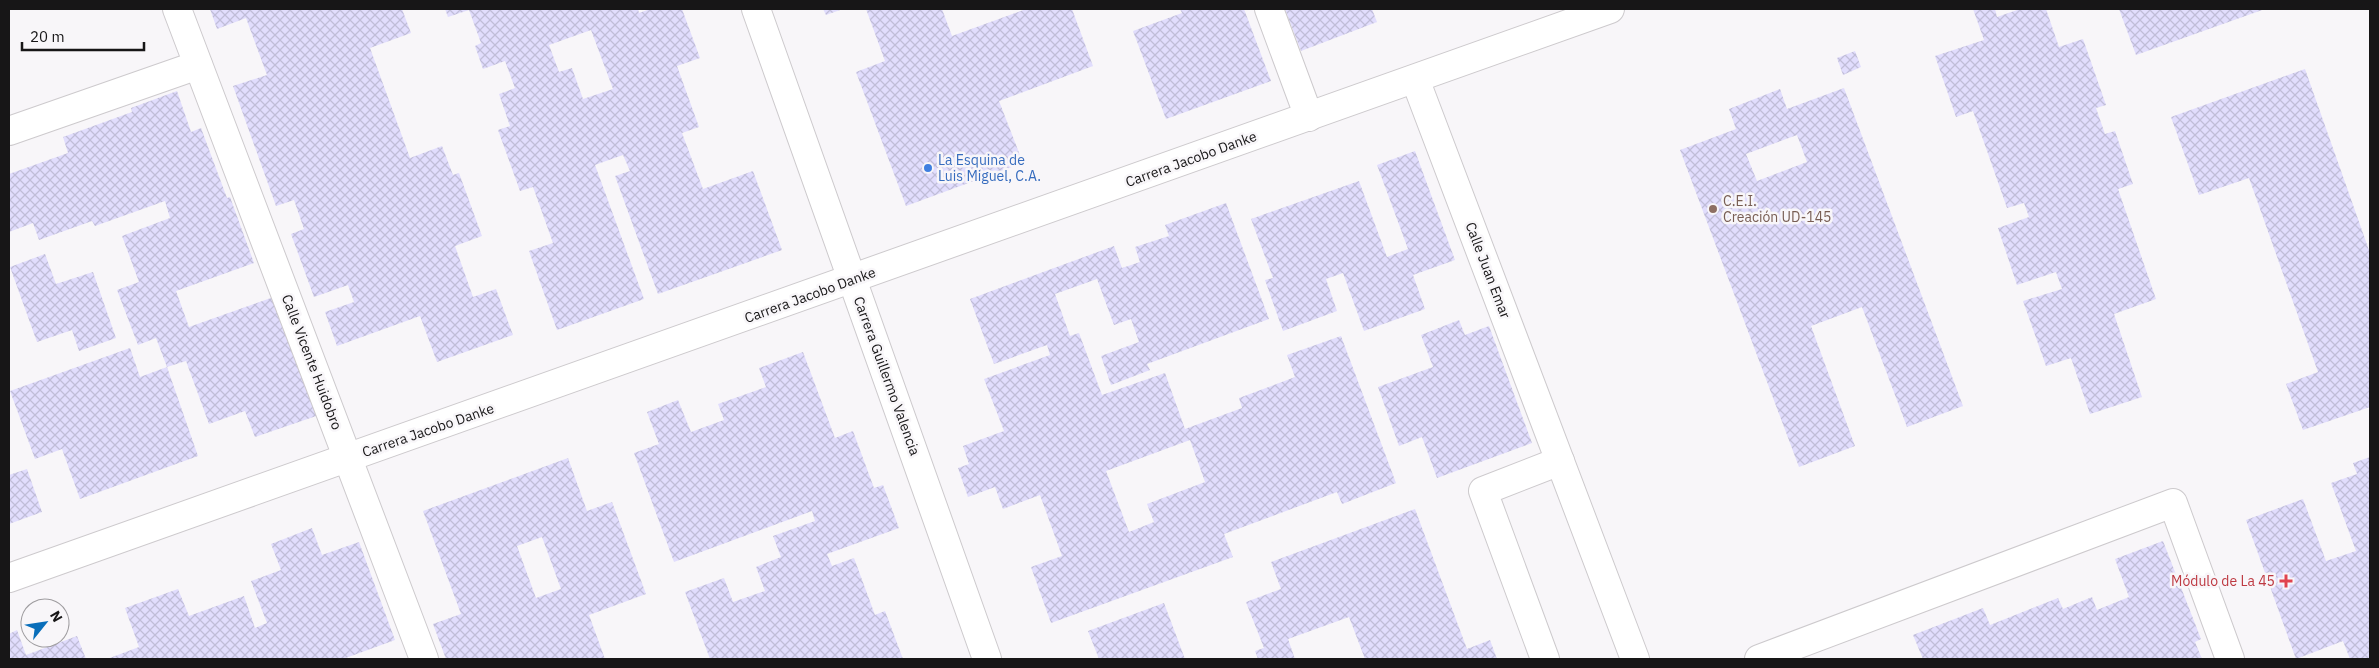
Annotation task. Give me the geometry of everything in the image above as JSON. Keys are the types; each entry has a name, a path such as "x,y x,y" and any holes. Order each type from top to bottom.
{"street":[{"name":"Calle Vicente Huidobro","path":"177,9 424,659"},
{"name":"Carrera Guillermo Valencia","path":"756,9 987,659"},
{"path":"1269,9 1309,117"},
{"name":"Carrera Jacobo Danke","path":"9,578 852,280 1610,9"},
{"path":"9,131 198,65"},
{"name":"Calle Juan Emar","path":"1415,79 1635,659"},
{"path":"1545,659 1483,491 1560,461"},
{"path":"1758,659 2173,503 2230,659"}],"building":[{"path":"210,9 402,9 411,33 370,48 410,158 442,146 453,175 459,173 482,236 455,246 473,297 496,289 513,335 437,362 420,316 337,346 325,312 354,302 348,285 314,297 291,234 304,229 294,200 276,206 233,86 267,75 246,18 217,29"},
{"path":"445,9 638,9 639,13 650,9 682,9 700,58 677,66 699,127 682,133 703,189 753,171 782,250 658,294 615,176 630,171 623,155 606,161 595,165 644,299 557,330 529,251 553,243 533,187 520,191 498,130 510,126 499,94 515,88 505,61 483,69 475,46 481,43 469,10 448,17","holes":["591,30 613,89 583,99 572,68 559,72 549,45"]},
{"path":"823,9 843,9 826,15"},
{"path":"866,9 942,9 952,36 1026,9 1072,9 1093,66 999,101 1023,163 906,206 856,72 885,61"},
{"path":"1180,9 1244,9 1271,81 1166,119 1133,31 1182,13"},
{"path":"1285,9 1372,9 1377,22 1301,51"},
{"path":"1973,9 1995,9 1997,17 2020,9 2046,9 2059,47 2083,39 2106,105 2096,108 2105,134 2115,131 2133,184 2118,189 2156,299 2114,314 2142,397 2090,414 2071,358 2046,366 2023,301 2062,289 2056,272 2017,285 1998,228 2029,217 2024,203 2007,208 1973,111 1956,117 1935,56 1984,40"},
{"path":"2119,9 2265,9 2136,55"},
{"path":"1855,51 1861,67 1843,75 1837,58"},
{"path":"2305,69 2370,253 2370,407 2303,430 2286,384 2318,372 2249,178 2199,195 2171,117"},
{"path":"1844,88 1963,406 1907,427 1862,307 1811,326 1855,446 1799,467 1680,150 1736,129 1729,109 1780,89 1787,109","holes":["1797,135 1807,162 1757,181 1746,154"]},
{"path":"177,91 191,132 201,128 227,198 230,197 254,263 176,291 189,327 282,294 325,413 255,437 245,411 209,424 186,361 167,367 156,338 138,345 117,290 139,282 122,236 170,218 165,201 95,226 92,221 39,240 33,223 9,232 9,174 68,153 63,137 132,112 131,108"},
{"path":"1415,151 1455,260 1413,275 1425,309 1364,331 1343,273 1326,279 1337,311 1283,331 1265,280 1273,278 1251,219 1359,181 1387,257 1408,249 1377,165"},
{"path":"1226,203 1269,319 1147,364 1150,370 1111,385 1101,356 1139,342 1131,319 1114,325 1097,279 1055,294 1070,336 1079,333 1102,395 1165,373 1185,429 1242,408 1239,398 1295,377 1287,355 1341,336 1396,483 1342,504 1337,492 1224,534 1233,557 1051,623 1031,567 1062,556 1040,495 1003,509 995,487 968,497 958,468 969,464 963,446 1004,431 984,379 1050,355 1047,345 994,364 970,299 1114,246 1122,268 1140,262 1135,247 1169,236 1165,225","holes":["1190,440 1205,482 1147,504 1154,522 1129,532 1106,471"]},
{"path":"45,254 56,284 93,272 116,338 79,351 72,330 37,342 10,267"},
{"path":"1459,320 1465,335 1489,326 1532,443 1437,478 1422,437 1399,446 1378,387 1433,367 1421,335"},
{"path":"130,348 140,377 167,367 198,456 80,499 62,449 35,459 10,391"},
{"path":"803,352 835,438 853,431 874,488 883,485 899,528 827,554 832,566 854,558 875,615 885,611 903,659 710,659 685,592 724,578 733,602 765,591 756,567 781,557 773,536 815,521 812,511 674,562 634,453 659,444 647,412 678,400 691,432 724,420 718,404 766,387 759,368"},
{"path":"2370,457 2370,659 2350,659 2343,641 2296,659 2246,520 2303,499 2326,561 2356,551 2331,483 2357,474 2353,463"},
{"path":"568,458 587,511 612,502 646,594 589,615 605,659 446,659 433,624 461,614 423,511","holes":["542,537 561,589 536,598 517,546"]},
{"path":"27,469 42,512 9,524 9,475"},
{"path":"1415,509 1467,649 1490,640 1497,659 1365,659 1349,617 1288,639 1295,659 1258,659 1255,651 1264,648 1246,602 1281,589 1271,562"},
{"path":"312,528 322,555 359,542 395,640 343,659 107,659 139,647 125,608 178,589 189,616 244,596 255,628 267,623 251,581 281,570 271,544"},
{"path":"2163,541 2201,639 2195,642 2202,659 1923,659 1913,635 1983,608 1990,625 2058,598 2063,609 2092,597 2097,610 2129,597 2115,559"},
{"path":"1164,603 1185,659 1099,659 1088,631"},
{"path":"17,630 20,638 20,648 23,648 26,655 45,648 70,648 70,639 77,636 86,659 9,659 9,634"}],"place":[{"name":"La Esquina de Luis Miguel, C.A.","path":"928,168"},
{"name":"C.E.I. Creación UD-145","path":"1713,209"},
{"name":"Módulo de La 45","path":"2286,581"}]}
